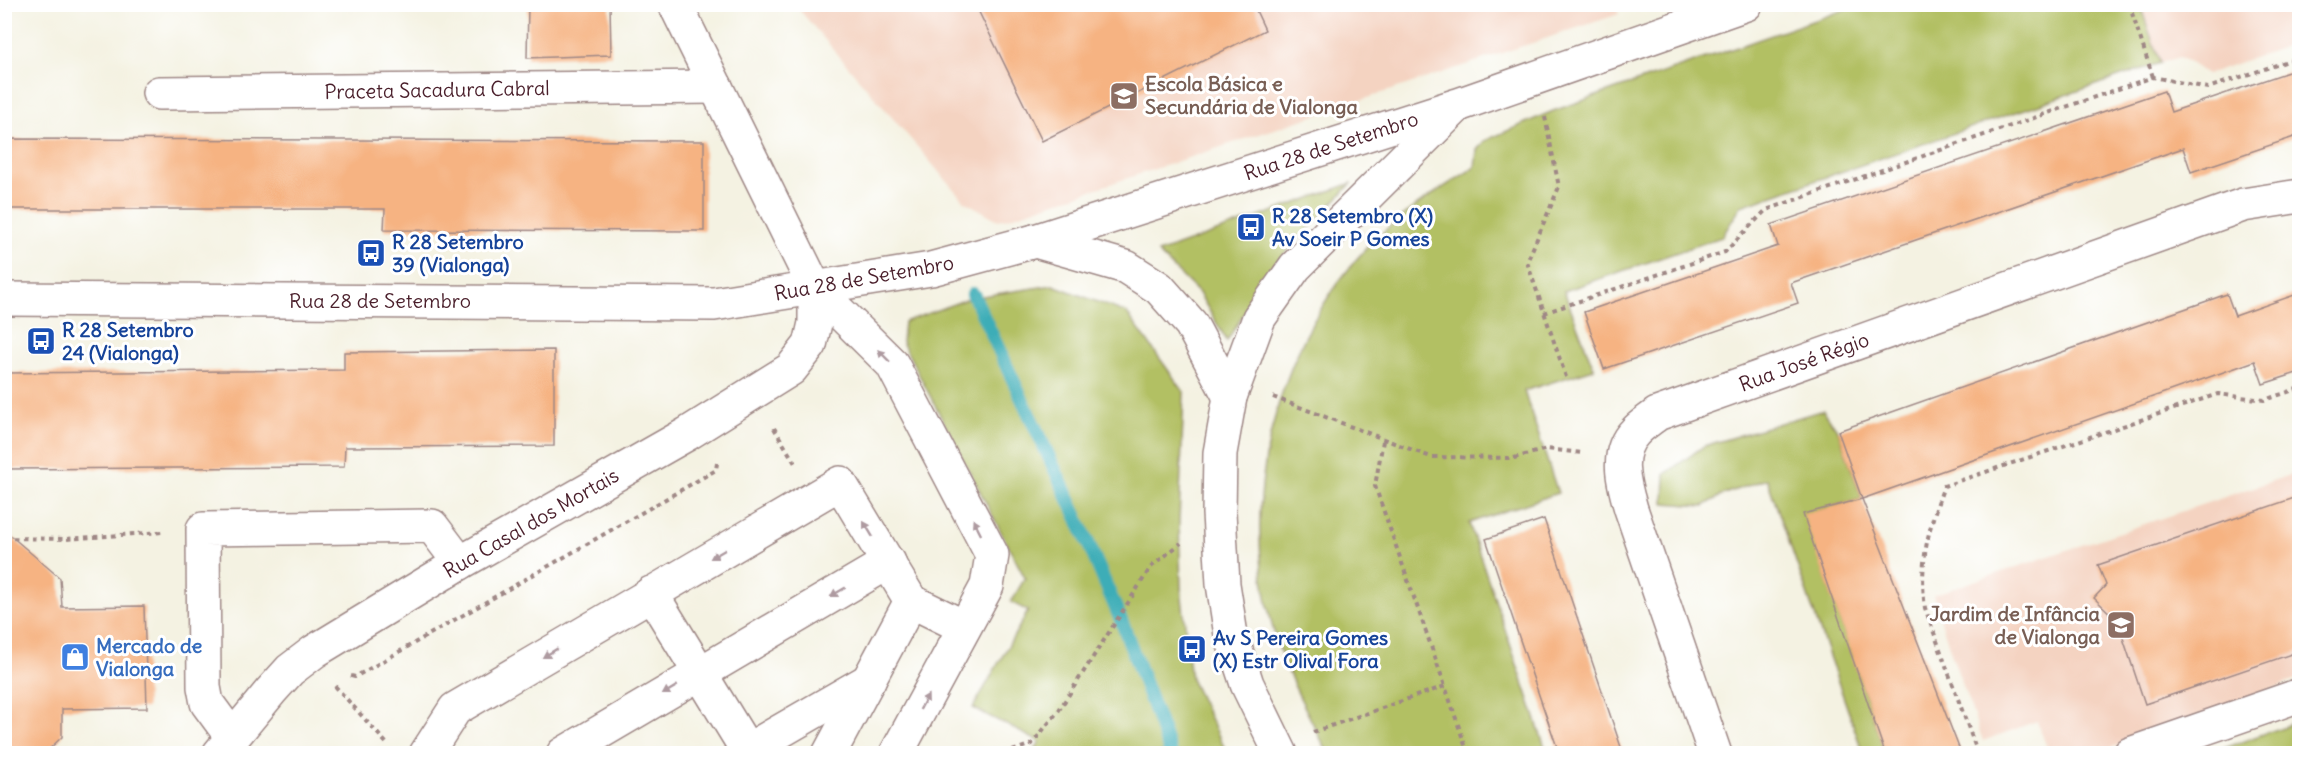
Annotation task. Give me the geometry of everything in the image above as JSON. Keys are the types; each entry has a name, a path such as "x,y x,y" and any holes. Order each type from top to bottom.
{"street":[{"path":"675,4 815,288 892,364 992,555 987,586 896,753"},
{"name":"Rua 28 de Setembro","path":"4,299 714,304 931,269 1035,241 1458,105 1681,15 1746,4"},
{"name":"Praceta Sacadura Cabral","path":"159,93 716,87"},
{"path":"1281,753 1248,684 1231,635 1223,584 1219,513 1220,453 1230,397 1259,318 1295,267 1458,105"},
{"name":"Rua José Régio","path":"1714,753 1623,480 1623,457 1633,433 1657,414 2243,205 2300,196"},
{"path":"1035,241 1126,267 1159,288 1191,324 1230,397"},
{"name":"Rua Casal dos Mortais","path":"226,745 284,677 307,657 460,563 687,434 791,369 810,345 815,323 815,288"},
{"path":"426,753 455,709 840,483 911,601 964,627"},
{"path":"226,745 207,703 204,687 204,529 432,526 460,563"},
{"path":"563,753 889,562"},
{"path":"651,593 747,752 869,680"},
{"path":"829,753 911,601"},
{"path":"2130,753 2300,695"}],"path":[{"path":"2129,4 2153,77"},
{"path":"1544,313 1725,252 1766,210 2153,77 2208,88 2300,57"},
{"path":"1543,109 1560,187 1527,262 1567,380"},
{"path":"1978,753 1932,630 1923,597 1923,559 1931,520 1944,486 2218,394 2264,400 2300,388"},
{"path":"1276,397 1383,441 1431,457 1514,458 1547,449 1623,457"},
{"path":"768,419 816,497"},
{"path":"1383,441 1375,486 1468,753"},
{"path":"1004,753 1032,744 1059,710 1151,567 1219,513"},
{"path":"4,538 66,539 204,529"},
{"path":"333,684 390,747"},
{"path":"1312,732 1445,686"}],"shaded area":[{"name":"Escola Básica e Secundária de Vialonga","path":"1614,4 1619,14 998,220 964,201 795,5"},
{"path":"2140,5 2299,5 2299,42 2207,74 2180,57 2160,63"},
{"name":"Jardim de Infância de Vialonga","path":"2299,472 2299,679 2097,753 2049,753 2037,721 1983,741 1933,595"}],"green space":[{"path":"1861,4 2140,5 2160,63 1741,206 1722,237 1564,291 1594,369 1524,391 1558,493 1469,523 1547,753 1328,753 1297,690 1277,642 1263,578 1260,529 1263,481 1271,434 1284,387 1303,343 1326,301 1354,262 1395,221 1475,167 1477,150 1484,141 1553,111"},
{"path":"1352,183 1274,265 1227,341 1199,293 1158,253"},
{"path":"1053,285 1127,313 1184,392 1179,522 1181,588 1191,679 1227,753 1033,753 1040,742 973,708 1028,611 1011,602 1025,578 902,342 904,322 970,298"},
{"path":"1823,410 1838,431 1862,499 1804,514 1885,753 1863,753 1767,479 1724,494 1704,506 1664,503 1665,474 1704,446"},
{"path":"2299,721 2299,753 2211,753"}],"building":[{"path":"528,4 610,4 611,55 527,58"},
{"path":"975,4 1253,4 1265,30 1042,141"},
{"path":"2300,68 2300,135 2191,172 2183,148 1791,283 1798,303 1604,369 1584,312 1778,246 1771,225 2164,91 2171,112"},
{"path":"4,139 704,141 704,231 384,230 385,209 4,209"},
{"path":"2300,293 2300,372 2263,384 2255,361 1862,499 1838,431 2227,294 2235,316"},
{"path":"554,350 554,446 345,447 344,467 4,469 4,373 344,370 344,352"},
{"path":"2300,496 2300,651 2145,704 2117,620 2094,598 2106,585 2098,565"},
{"path":"1862,499 1961,753 1885,753 1803,514"},
{"path":"1544,519 1623,753 1559,753 1519,637 1486,539"},
{"name":"Mercado de Vialonga","path":"4,530 60,578 62,607 144,606 147,708 62,709 62,737 45,753 4,753"}],"waterway":[{"path":"973,294 1078,519 1123,625 1171,754"}],"place":[{"name":"Escola Básica e Secundária de Vialonga","path":"1124,96"},
{"name":"R 28 Setembro (X) Av Soeir P Gomes","path":"1251,227"},
{"name":"R 28 Setembro 39 (Vialonga)","path":"371,253"},
{"name":"R 28 Setembro 24 (Vialonga)","path":"41,341"},
{"name":"Jardim de Infância de Vialonga","path":"2121,625"},
{"name":"Av S Pereira Gomes (X) Estr Olival Fora","path":"1192,649"},
{"name":"Mercado de Vialonga","path":"75,657"}]}
